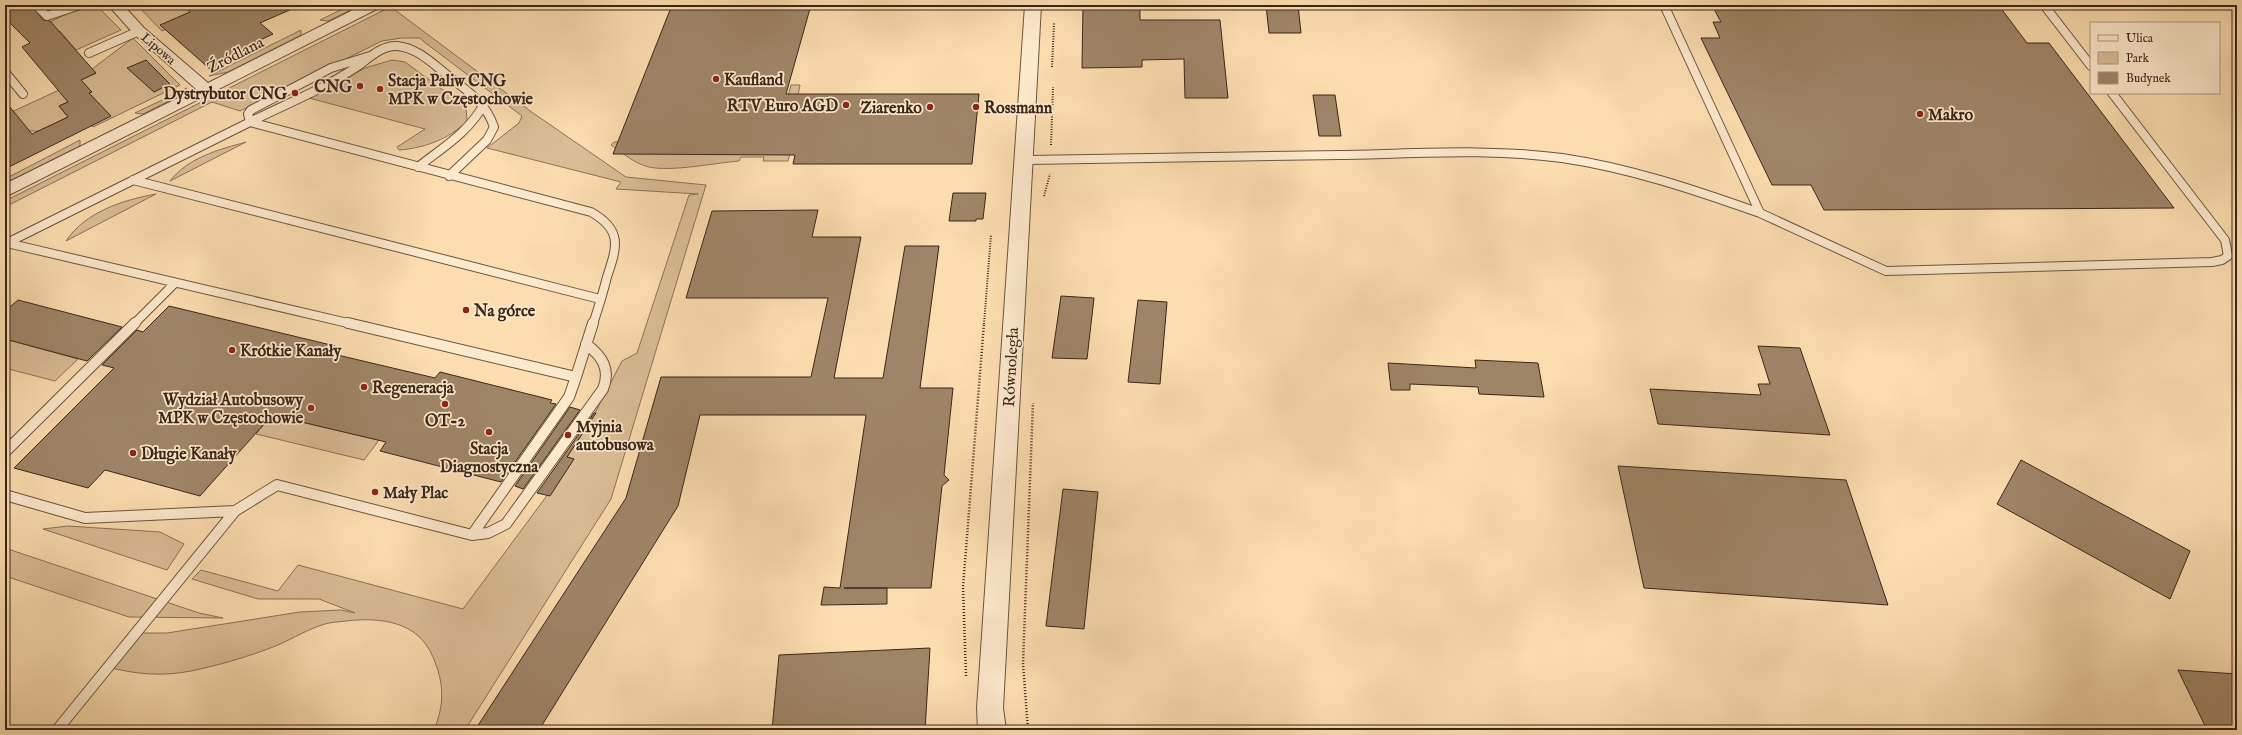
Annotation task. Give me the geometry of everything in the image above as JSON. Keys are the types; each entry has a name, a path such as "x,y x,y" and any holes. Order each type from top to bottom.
{"street":[{"name":"Lipowa","path":"115,5 139,31 206,89"},
{"name":"Źródlana","path":"5,191 374,5"},
{"name":"Równoległa","path":"992,730 990,708 1022,160 1033,5"}],"lane":[{"path":"36,5 47,16 80,5"},
{"path":"1664,5 1760,213"},
{"path":"2044,5 2090,65"},
{"path":"89,54 139,31"},
{"path":"250,122 248,114 251,110 331,68 370,56 395,46 419,54 484,104 492,123 492,133 449,176"},
{"path":"5,72 23,94"},
{"path":"1022,160 1378,154 1456,151 1533,155 1618,168 1707,193 1760,213 1886,271 2212,262 2222,260 2228,256 2228,249 2225,240 2113,94"},
{"path":"418,167 470,126 480,116 484,104"},
{"path":"6,243 250,122 449,176 591,212 601,218 613,230 616,250 569,397 472,535"},
{"path":"133,180 600,299"},
{"path":"6,243 576,377"},
{"path":"5,452 175,283"},
{"path":"57,730 235,511 277,485 472,535 488,533 506,524 603,389 608,375 606,362 596,351 586,344"},
{"path":"5,495 85,518 235,511"}],"path":[{"path":"1052,67 1054,20"},
{"path":"1051,148 1052,88"},
{"path":"1043,198 1051,168"},
{"path":"966,682 963,587 991,235"},
{"path":"1028,730 1023,663 1033,395"}],"green space":[{"path":"86,5 96,5 121,30 76,50 60,31 48,36 41,26"},
{"path":"137,5 217,5 162,31"},
{"path":"351,5 361,5 328,21 320,20"},
{"path":"388,8 395,10 533,113 626,177 706,185 611,499 465,730 434,730 440,711 442,693 437,666 433,657 426,645 418,636 397,624 385,621 359,620 327,623 257,653 213,666 180,673 149,674 107,667 135,633 167,633 300,612 341,610 355,613 319,599 258,599 192,579 201,570 278,591 298,565 463,609 574,459 567,457 596,411 622,361 637,353 689,195 698,194 616,189 621,182 487,148 519,123 522,116 420,38 402,38 382,41 240,111 212,102 5,207 5,201"},
{"path":"301,30 301,35 228,72 209,76"},
{"path":"133,38 180,85 93,127 70,101 59,106 68,117 39,131 29,131 5,115 96,73 92,69"},
{"path":"392,60 405,62 466,107 467,121 452,133 436,142 399,150 397,147 425,129 309,98 365,68"},
{"path":"791,85 800,85 797,101 803,101 788,161 763,161 764,157 741,157 739,161 681,168 658,168 644,166 629,158 611,145 614,142 632,141 776,142"},
{"path":"187,88 179,96 143,114 135,113"},
{"path":"80,140 80,146 12,180 5,179"},
{"path":"246,142 170,181 195,160"},
{"path":"156,194 66,241 83,222 94,215 118,204"},
{"path":"5,339 78,359 55,381 5,368"},
{"path":"272,415 379,440 364,460 256,434"},
{"path":"68,526 160,532 184,544 167,570 43,529"},
{"path":"5,548 199,613 223,618 129,617 5,576"}],"building":[{"path":"5,5 31,5 43,20 50,21 96,73 81,80 92,92 89,93 111,116 5,169 5,101 32,134 68,117 59,106 68,102 22,47 30,43 5,18"},
{"path":"184,5 301,5 260,23 273,34 235,52 239,56 211,70 160,25 190,12"},
{"name":"Kaufland","path":"672,5 811,5 786,94 979,94 972,164 793,164 795,155 613,154"},
{"path":"1083,5 1140,5 1140,20 1220,20 1228,98 1185,98 1184,59 1142,60 1142,67 1082,68"},
{"path":"1266,5 1298,5 1301,33 1269,33"},
{"name":"Makro","path":"2000,7 2027,43 2049,43 2174,208 1824,210 1811,185 1772,185 1701,38 1720,38 1713,22 1721,22 1714,9"},
{"path":"146,60 170,84 154,92 127,68"},
{"path":"1313,95 1335,95 1341,136 1319,136"},
{"path":"953,193 986,193 983,219 976,219 976,221 949,221"},
{"path":"818,210 812,237 861,237 834,378 883,378 905,246 939,246 920,388 953,388 944,475 949,480 942,486 931,588 887,588 887,604 821,605 824,587 840,588 866,415 700,415 678,506 539,730 475,730 626,498 661,377 811,377 828,298 686,298 712,211"},
{"path":"1061,296 1094,298 1087,359 1052,358"},
{"path":"18,300 122,327 87,361 5,339 5,311"},
{"path":"1138,300 1167,302 1160,384 1128,382"},
{"name":"Wydział Autobusowy MPK w Częstochowie","path":"169,306 335,346 329,353 435,378 440,372 552,400 550,403 556,404 501,482 380,451 386,442 272,415 200,496 105,470 88,488 14,468 114,368 102,365 137,330 143,332"},
{"path":"1758,346 1800,348 1830,435 1658,424 1650,389 1761,395 1758,384 1770,384"},
{"path":"1475,360 1538,363 1544,397 1479,394 1478,387 1410,384 1410,390 1391,390 1388,363 1476,368"},
{"path":"570,407 580,410 523,489 515,486"},
{"path":"594,413 596,413 567,457 574,459 550,496 537,493"},
{"path":"2021,460 2190,551 2170,599 1997,504"},
{"path":"1618,466 1846,480 1888,605 1644,588"},
{"path":"1063,489 1098,492 1084,629 1046,626"},
{"path":"930,648 925,730 772,730 779,655"},
{"path":"2178,670 2237,674 2237,730 2207,730"}],"place":[{"name":"Kaufland","path":"716,79"},
{"name":"CNG","path":"360,86"},
{"name":"Stacja Paliw CNG MPK w Częstochowie","path":"380,89"},
{"name":"Dystrybutor CNG","path":"295,93"},
{"name":"RTV Euro AGD","path":"846,105"},
{"name":"Ziarenko","path":"930,107"},
{"name":"Rossmann","path":"976,107"},
{"name":"Makro","path":"1920,114"},
{"name":"Na górce","path":"466,310"},
{"name":"Krótkie Kanały","path":"232,350"},
{"name":"Regeneracja","path":"364,387"},
{"name":"OT-2","path":"445,404"},
{"name":"Wydział Autobusowy MPK w Częstochowie","path":"311,408"},
{"name":"Stacja Diagnostyczna","path":"489,432"},
{"name":"Myjnia autobusowa","path":"568,435"},
{"name":"Długie Kanały","path":"133,453"},
{"name":"Mały Plac","path":"375,492"}]}
